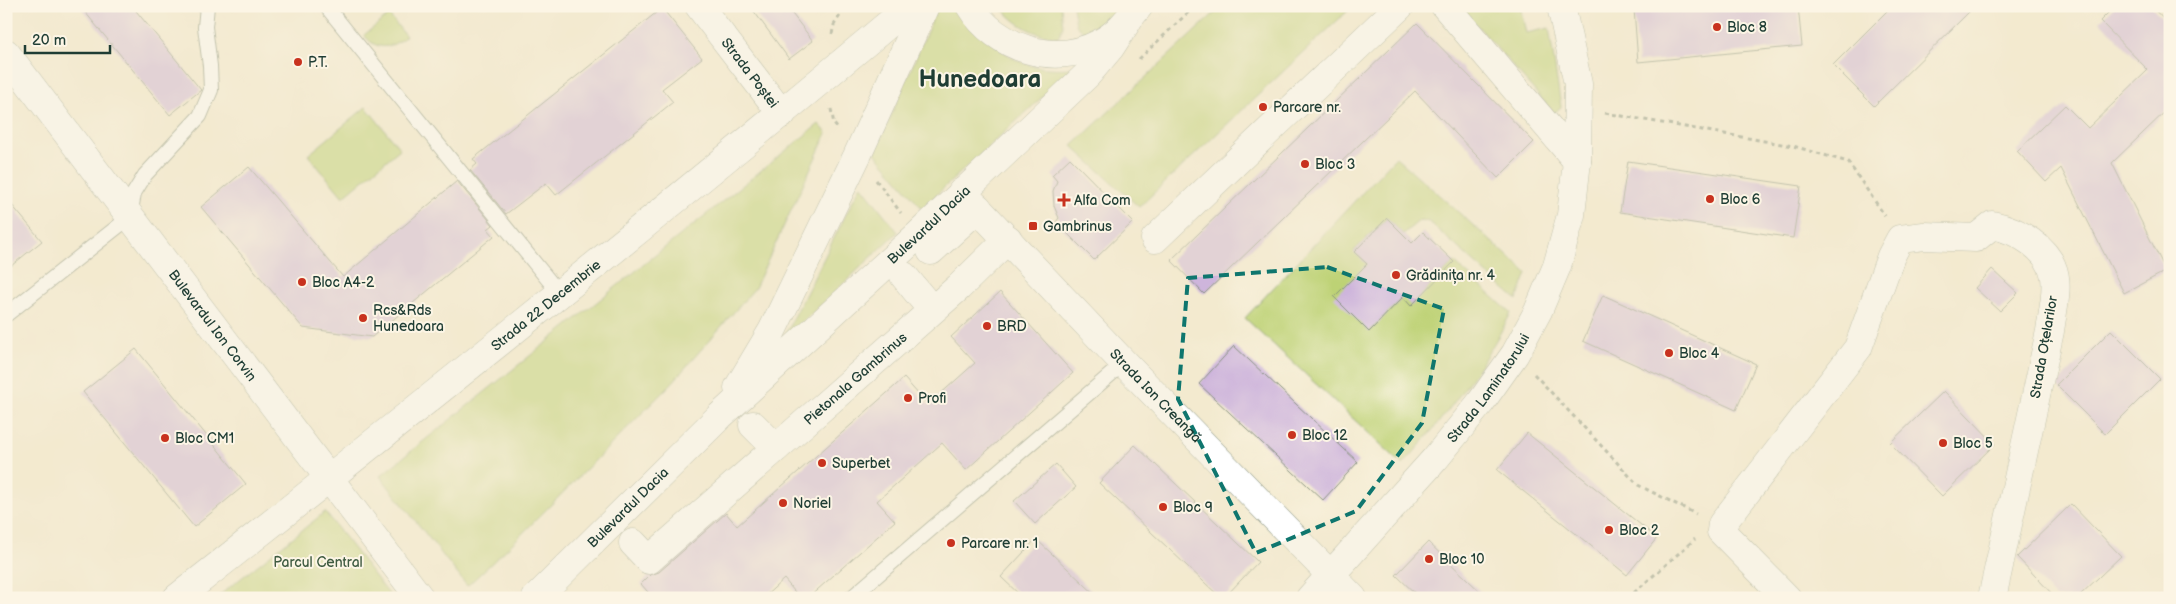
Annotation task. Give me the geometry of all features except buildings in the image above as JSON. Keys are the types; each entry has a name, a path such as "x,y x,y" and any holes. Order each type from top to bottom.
{"street":[{"name":"Strada Poștei","path":"700,6 782,114"},
{"name":"Strada 22 Decembrie","path":"177,598 782,114 910,6"},
{"name":"Bulevardul Dacia","path":"720,416 772,331 857,156 925,6"},
{"path":"970,6 977,18 998,37 1025,50 1053,54 1077,52 1101,43 1133,14"},
{"path":"1155,239 1400,6"},
{"path":"1445,6 1577,161"},
{"name":"Strada Laminatorului","path":"1310,598 1435,459 1481,402 1515,354 1538,310 1557,266 1571,214 1577,161 1578,108 1578,84 1561,6"},
{"name":"Bulevardul Dacia","path":"536,598 720,416 925,243 970,200 1088,74 1110,48 1133,14"},
{"name":"Bulevardul Ion Corvin","path":"6,53 420,598"},
{"name":"Strada Ion Creangă","path":"970,200 1124,363 1353,598"},
{"name":"Strada Oțelarilor","path":"1900,239 1924,236 1976,238 1992,225 2009,228 2038,247 2051,260 2055,277 2055,296 2050,331 1992,598"},
{"name":"Pietonala Gambrinus","path":"632,543 649,560 932,310 1008,239"},
{"path":"1786,598 1720,528 1800,420 1858,348 1891,256 1900,239"},
{"path":"904,276 932,310"},
{"path":"753,425 776,448"}],"lane":[{"path":"6,315 130,217 134,192 145,175 200,116 211,90 205,27 207,6"},
{"path":"326,6 559,294"},
{"path":"851,598 1124,363"}],"path":[{"path":"1578,108 1794,146 1848,162 1900,239"},
{"path":"857,156 925,243"},
{"path":"1515,354 1638,485 1720,528"},
{"path":"1628,598 1706,529 1720,528"}],"highlighted area":[{"path":"1327,267 1444,309 1422,423 1356,511 1256,553 1178,399 1188,278"}],"green space":[{"path":"938,6 961,6 999,47 1010,56 1025,64 1041,67 1074,68 922,208 875,153"},
{"path":"1000,6 1061,6 1063,27 1058,37 1041,34 1019,24"},
{"path":"1073,6 1124,6 1100,28 1086,34 1076,25"},
{"path":"1222,6 1353,6 1139,207 1072,146"},
{"path":"1460,6 1520,6 1526,33 1549,28 1561,107 1554,113"},
{"path":"389,15 406,36 389,46 374,44 364,35"},
{"path":"366,107 400,149 343,197 308,155"},
{"path":"819,124 827,133 755,288 672,383 511,545 467,586 380,476"},
{"path":"1396,157 1527,273 1517,300 1429,222 1420,220 1403,234 1387,218 1354,251 1367,264 1369,331 1403,297 1411,305 1454,262 1511,313 1475,374 1403,465 1245,318"},
{"path":"861,185 898,232 790,334 785,335"},
{"name":"Parcul Central","path":"325,512 392,598 216,598"}],"place":[{"name":"Bloc 8","path":"1717,27"},
{"name":"P.T.","path":"298,62"},
{"name":"Parcare nr.","path":"1263,107"},
{"name":"Bloc 3","path":"1305,164"},
{"name":"Bloc 6","path":"1710,199"},
{"name":"Alfa Com","path":"1064,200"},
{"name":"Gambrinus","path":"1033,226"},
{"name":"Grădinița nr. 4","path":"1396,275"},
{"name":"Bloc A4-2","path":"302,282"},
{"name":"Rcs&Rds Hunedoara","path":"363,318"},
{"name":"BRD","path":"987,326"},
{"name":"Bloc 4","path":"1669,353"},
{"name":"Profi","path":"908,398"},
{"name":"Bloc 12","path":"1292,435"},
{"name":"Bloc CM1","path":"165,438"},
{"name":"Bloc 5","path":"1943,443"},
{"name":"Superbet","path":"822,463"},
{"name":"Noriel","path":"783,503"},
{"name":"Bloc 9","path":"1163,507"},
{"name":"Bloc 2","path":"1609,530"},
{"name":"Parcare nr. 1","path":"951,543"},
{"name":"Bloc 10","path":"1429,559"}],"district":[{"name":"Hunedoara","path":"980,79"}]}
